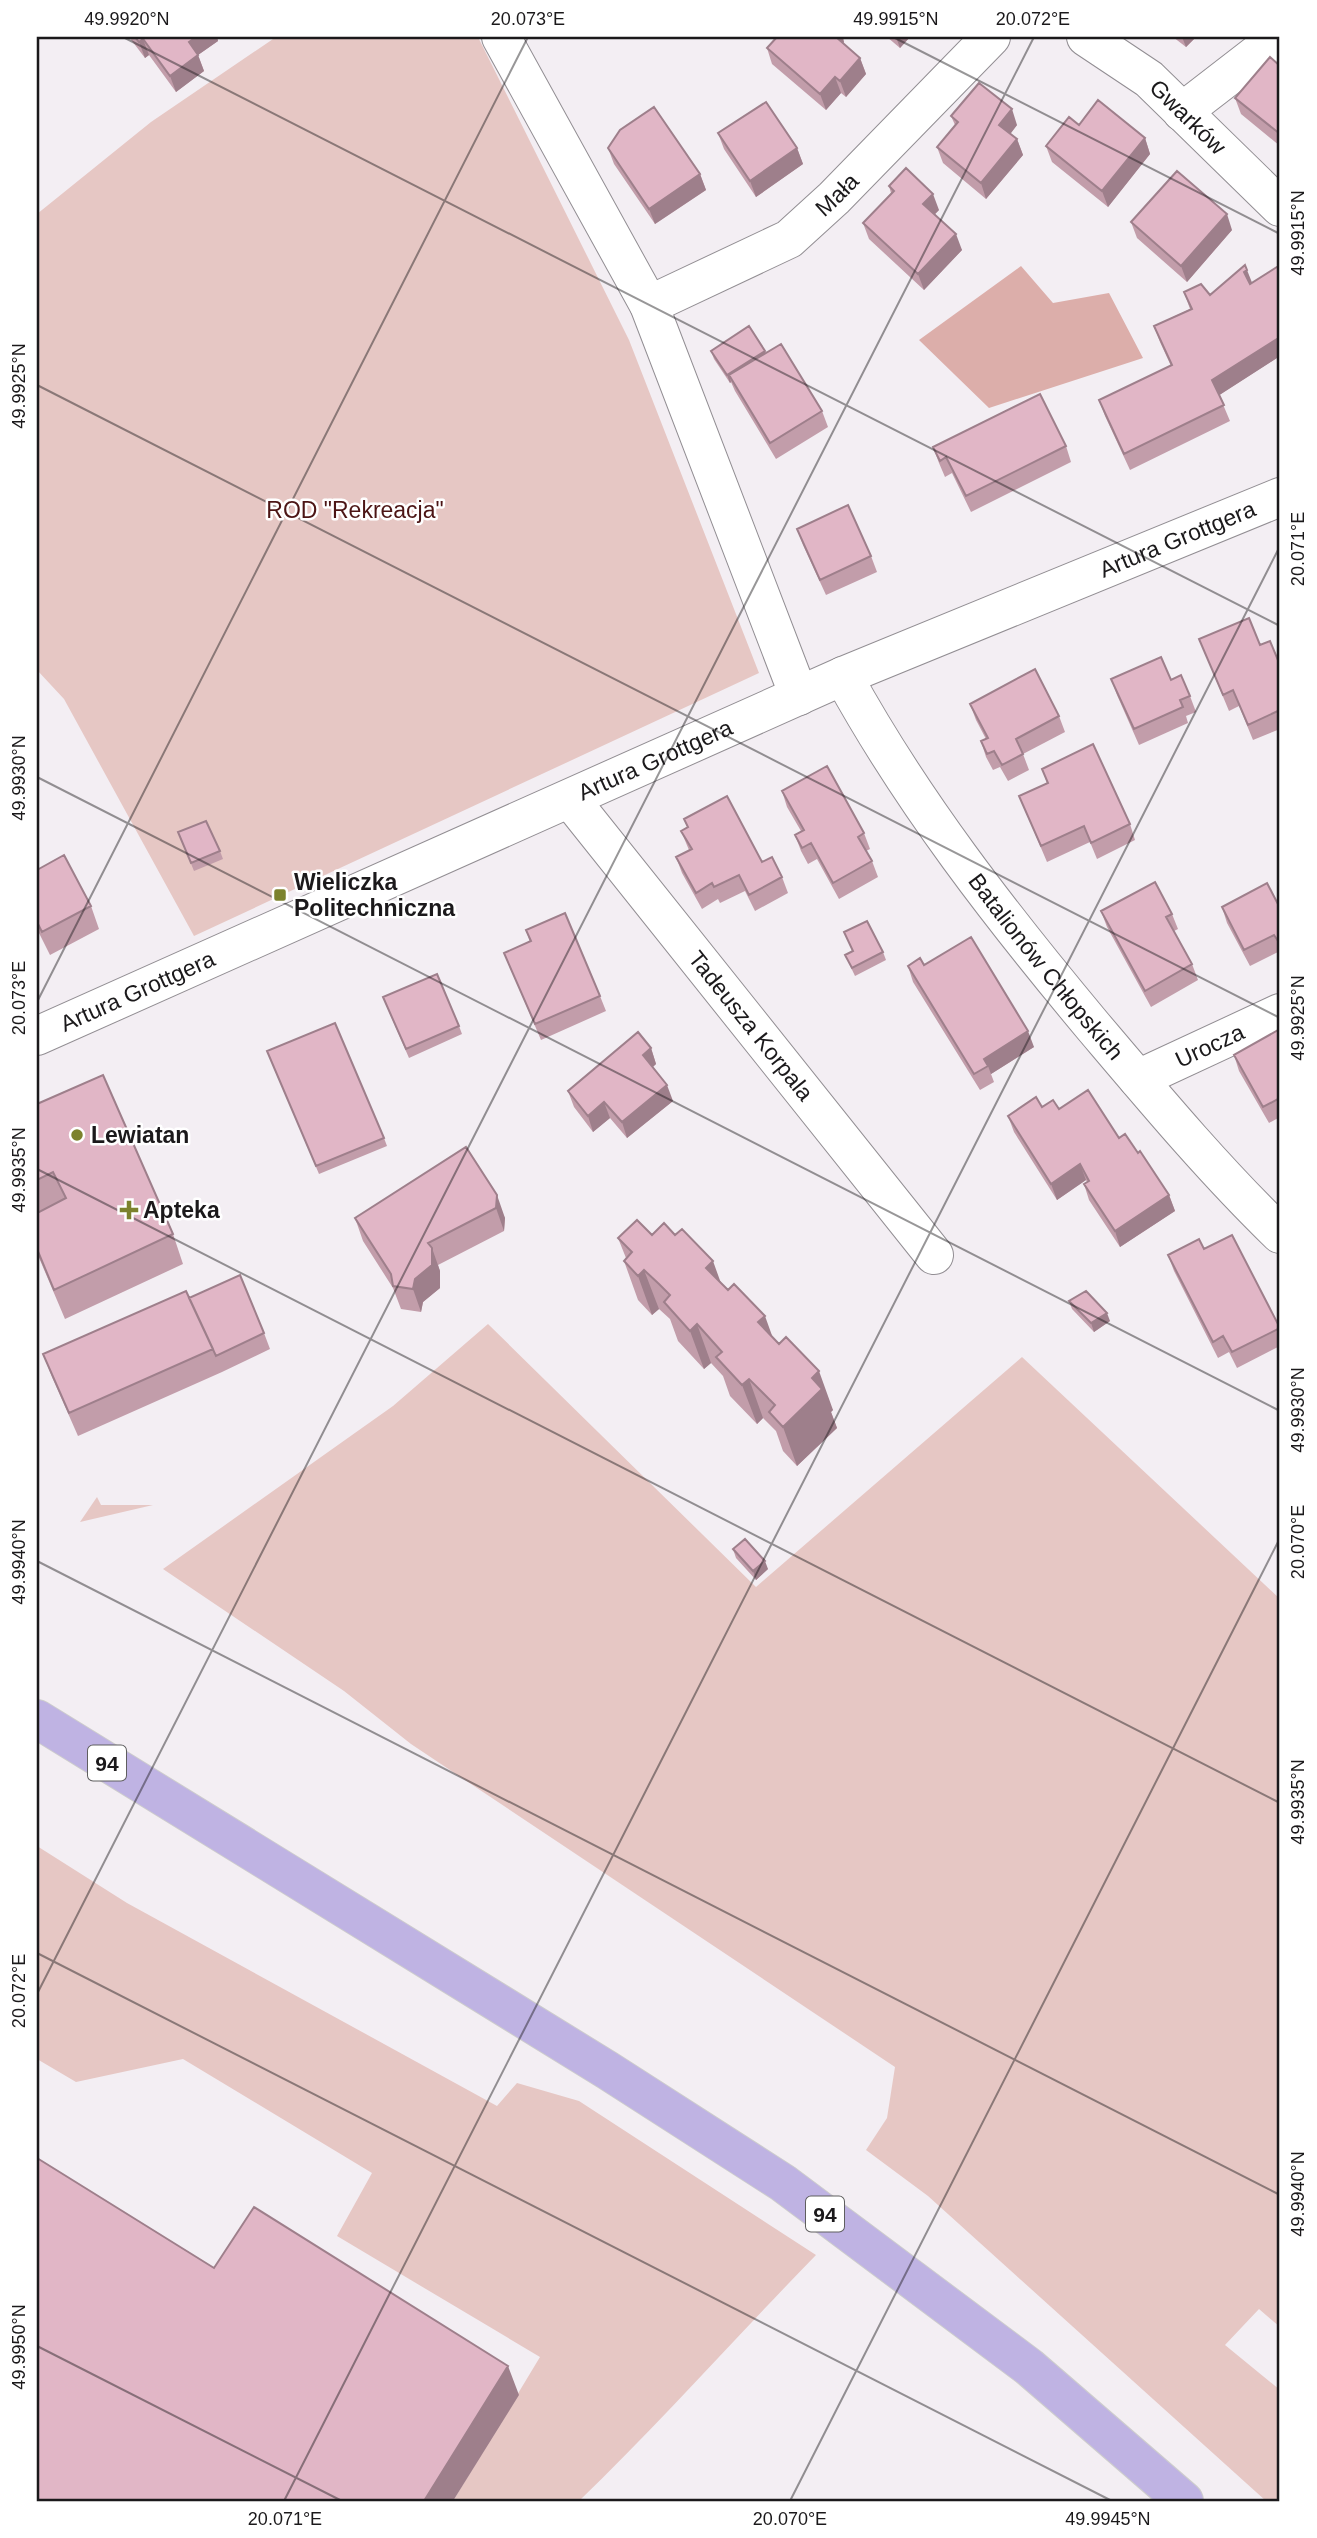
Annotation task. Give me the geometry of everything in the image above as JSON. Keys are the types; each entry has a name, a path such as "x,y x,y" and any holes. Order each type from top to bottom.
{"main road":[{"name":"94","path":"37,1719 607,2070 783,2183 1029,2367 1184,2501"}],"street":[{"path":"501,37 649,304 799,696"},
{"name":"Mała","path":"649,304 789,239 834,198 991,37"},
{"name":"Gwarków","path":"1087,37 1149,79 1280,207"},
{"path":"1182,112 1279,37"},
{"name":"Artura Grottgera","path":"37,1036 843,676 1280,497"},
{"name":"Batalionów Chłopskich","path":"843,676 881,745 1014,931 1233,1188 1280,1234"},
{"name":"Tadeusza Korpala","path":"570,799 934,1255"},
{"name":"Urocza","path":"1138,1079 1280,1013"}],"green space":[{"name":"ROD \"Rekreacja\"","path":"276,37 478,37 629,340 759,673 194,936 64,699 37,670 37,214 151,122"},
{"path":"488,1324 756,1587 1022,1357 1280,1599 1280,2327 1259,2309 1225,2345 1280,2390 1280,2501 1266,2501 928,2196 866,2150 887,2118 895,2067 411,1744 344,1691 163,1569 393,1406"},
{"path":"97,1497 101,1505 153,1505 80,1522"},
{"path":"37,1846 127,1903 497,2106 517,2083 579,2101 816,2255 579,2501 453,2501 540,2357 337,2236 372,2173 183,2059 76,2082 37,2059"}],"shaded area":[{"path":"1021,266 1053,303 1109,293 1143,358 989,408 919,340"}],"building":[{"path":"135,37 196,37 189,42 198,55 170,76 143,39 139,42"},
{"path":"777,37 836,37 860,58 840,81 835,77 820,94 767,48"},
{"path":"1270,57 1280,66 1280,134 1235,98"},
{"path":"979,83 1012,109 999,125 1017,139 981,183 937,147 958,122 951,116"},
{"path":"1098,100 1145,138 1102,191 1046,146 1069,117 1079,125"},
{"path":"766,102 797,148 750,181 718,133"},
{"path":"654,107 700,174 649,209 608,148 620,130"},
{"path":"906,168 933,194 923,204 956,234 918,274 863,223 894,191 889,186"},
{"path":"1177,171 1227,214 1181,266 1131,222"},
{"path":"1245,265 1247,270 1244,272 1250,284 1280,265 1280,337 1212,380 1224,405 1124,454 1099,400 1172,365 1154,326 1192,309 1184,292 1201,284 1210,295"},
{"path":"749,326 765,351 727,375 711,351"},
{"path":"781,344 822,411 770,443 729,375"},
{"path":"1040,394 1066,446 966,496 946,457 940,461 933,447"},
{"path":"848,505 871,556 820,580 797,529"},
{"path":"1249,618 1260,645 1270,641 1280,665 1280,710 1248,725 1233,690 1223,695 1199,639"},
{"path":"1161,657 1171,680 1181,675 1190,696 1180,700 1183,707 1134,729 1111,679"},
{"path":"1035,669 1059,716 1016,739 1023,754 1002,765 994,751 987,754 981,741 988,738 970,704"},
{"path":"1093,744 1130,824 1091,843 1084,826 1041,846 1019,796 1048,783 1042,769"},
{"path":"827,766 864,833 858,837 872,861 833,883 811,843 802,848 795,835 804,830 782,791"},
{"path":"727,796 762,862 772,857 782,877 749,895 739,875 714,887 712,883 696,893 676,857 692,849 681,831 688,827 684,819"},
{"path":"206,821 220,851 191,863 178,832"},
{"path":"64,855 91,906 42,932 37,922 37,870"},
{"path":"1155,882 1172,914 1166,917 1192,964 1145,991 1101,911"},
{"path":"1267,883 1280,908 1280,940 1274,935 1244,950 1222,907"},
{"path":"565,913 600,996 535,1024 504,953 531,941 526,930"},
{"path":"867,921 883,952 852,968 845,955 853,951 844,932"},
{"path":"971,937 1028,1031 984,1059 988,1066 974,1074 908,966 920,958 924,965"},
{"path":"437,974 459,1026 406,1049 383,997"},
{"path":"335,1023 384,1138 316,1166 267,1051"},
{"path":"1280,1029 1280,1098 1263,1107 1234,1055"},
{"path":"638,1032 651,1048 643,1055 667,1085 622,1122 604,1102 588,1116 568,1091"},
{"path":"103,1075 173,1234 54,1290 37,1249 37,1213 66,1198 53,1172 37,1180 37,1104"},
{"path":"1088,1090 1119,1138 1125,1134 1138,1153 1140,1151 1169,1195 1115,1231 1084,1184 1089,1181 1080,1164 1051,1184 1008,1116 1036,1097 1042,1107 1053,1100 1059,1109"},
{"path":"466,1147 497,1195 496,1208 428,1243 432,1248 432,1265 415,1279 413,1289 393,1286 391,1274 355,1218"},
{"path":"637,1220 652,1235 664,1223 675,1235 682,1229 713,1261 706,1268 728,1290 734,1284 765,1316 758,1322 779,1344 786,1337 819,1371 812,1378 822,1389 783,1427 769,1412 775,1405 749,1379 742,1385 716,1357 722,1352 697,1324 690,1331 664,1302 670,1295 644,1270 638,1276 624,1261 632,1252 618,1238"},
{"path":"1232,1235 1280,1328 1232,1352 1223,1336 1213,1342 1168,1255 1199,1239 1204,1249"},
{"path":"240,1275 264,1333 216,1356 189,1298"},
{"path":"186,1291 213,1349 69,1413 43,1354"},
{"path":"1086,1291 1107,1313 1091,1323 1069,1301"},
{"path":"745,1539 765,1561 753,1571 733,1549"},
{"path":"37,2158 214,2268 254,2207 508,2366 424,2501 37,2501"}],"place":[{"name":"Wieliczka Politechniczna","path":"280,895"},
{"name":"Lewiatan","path":"77,1135"},
{"name":"Apteka","path":"129,1210"}]}
